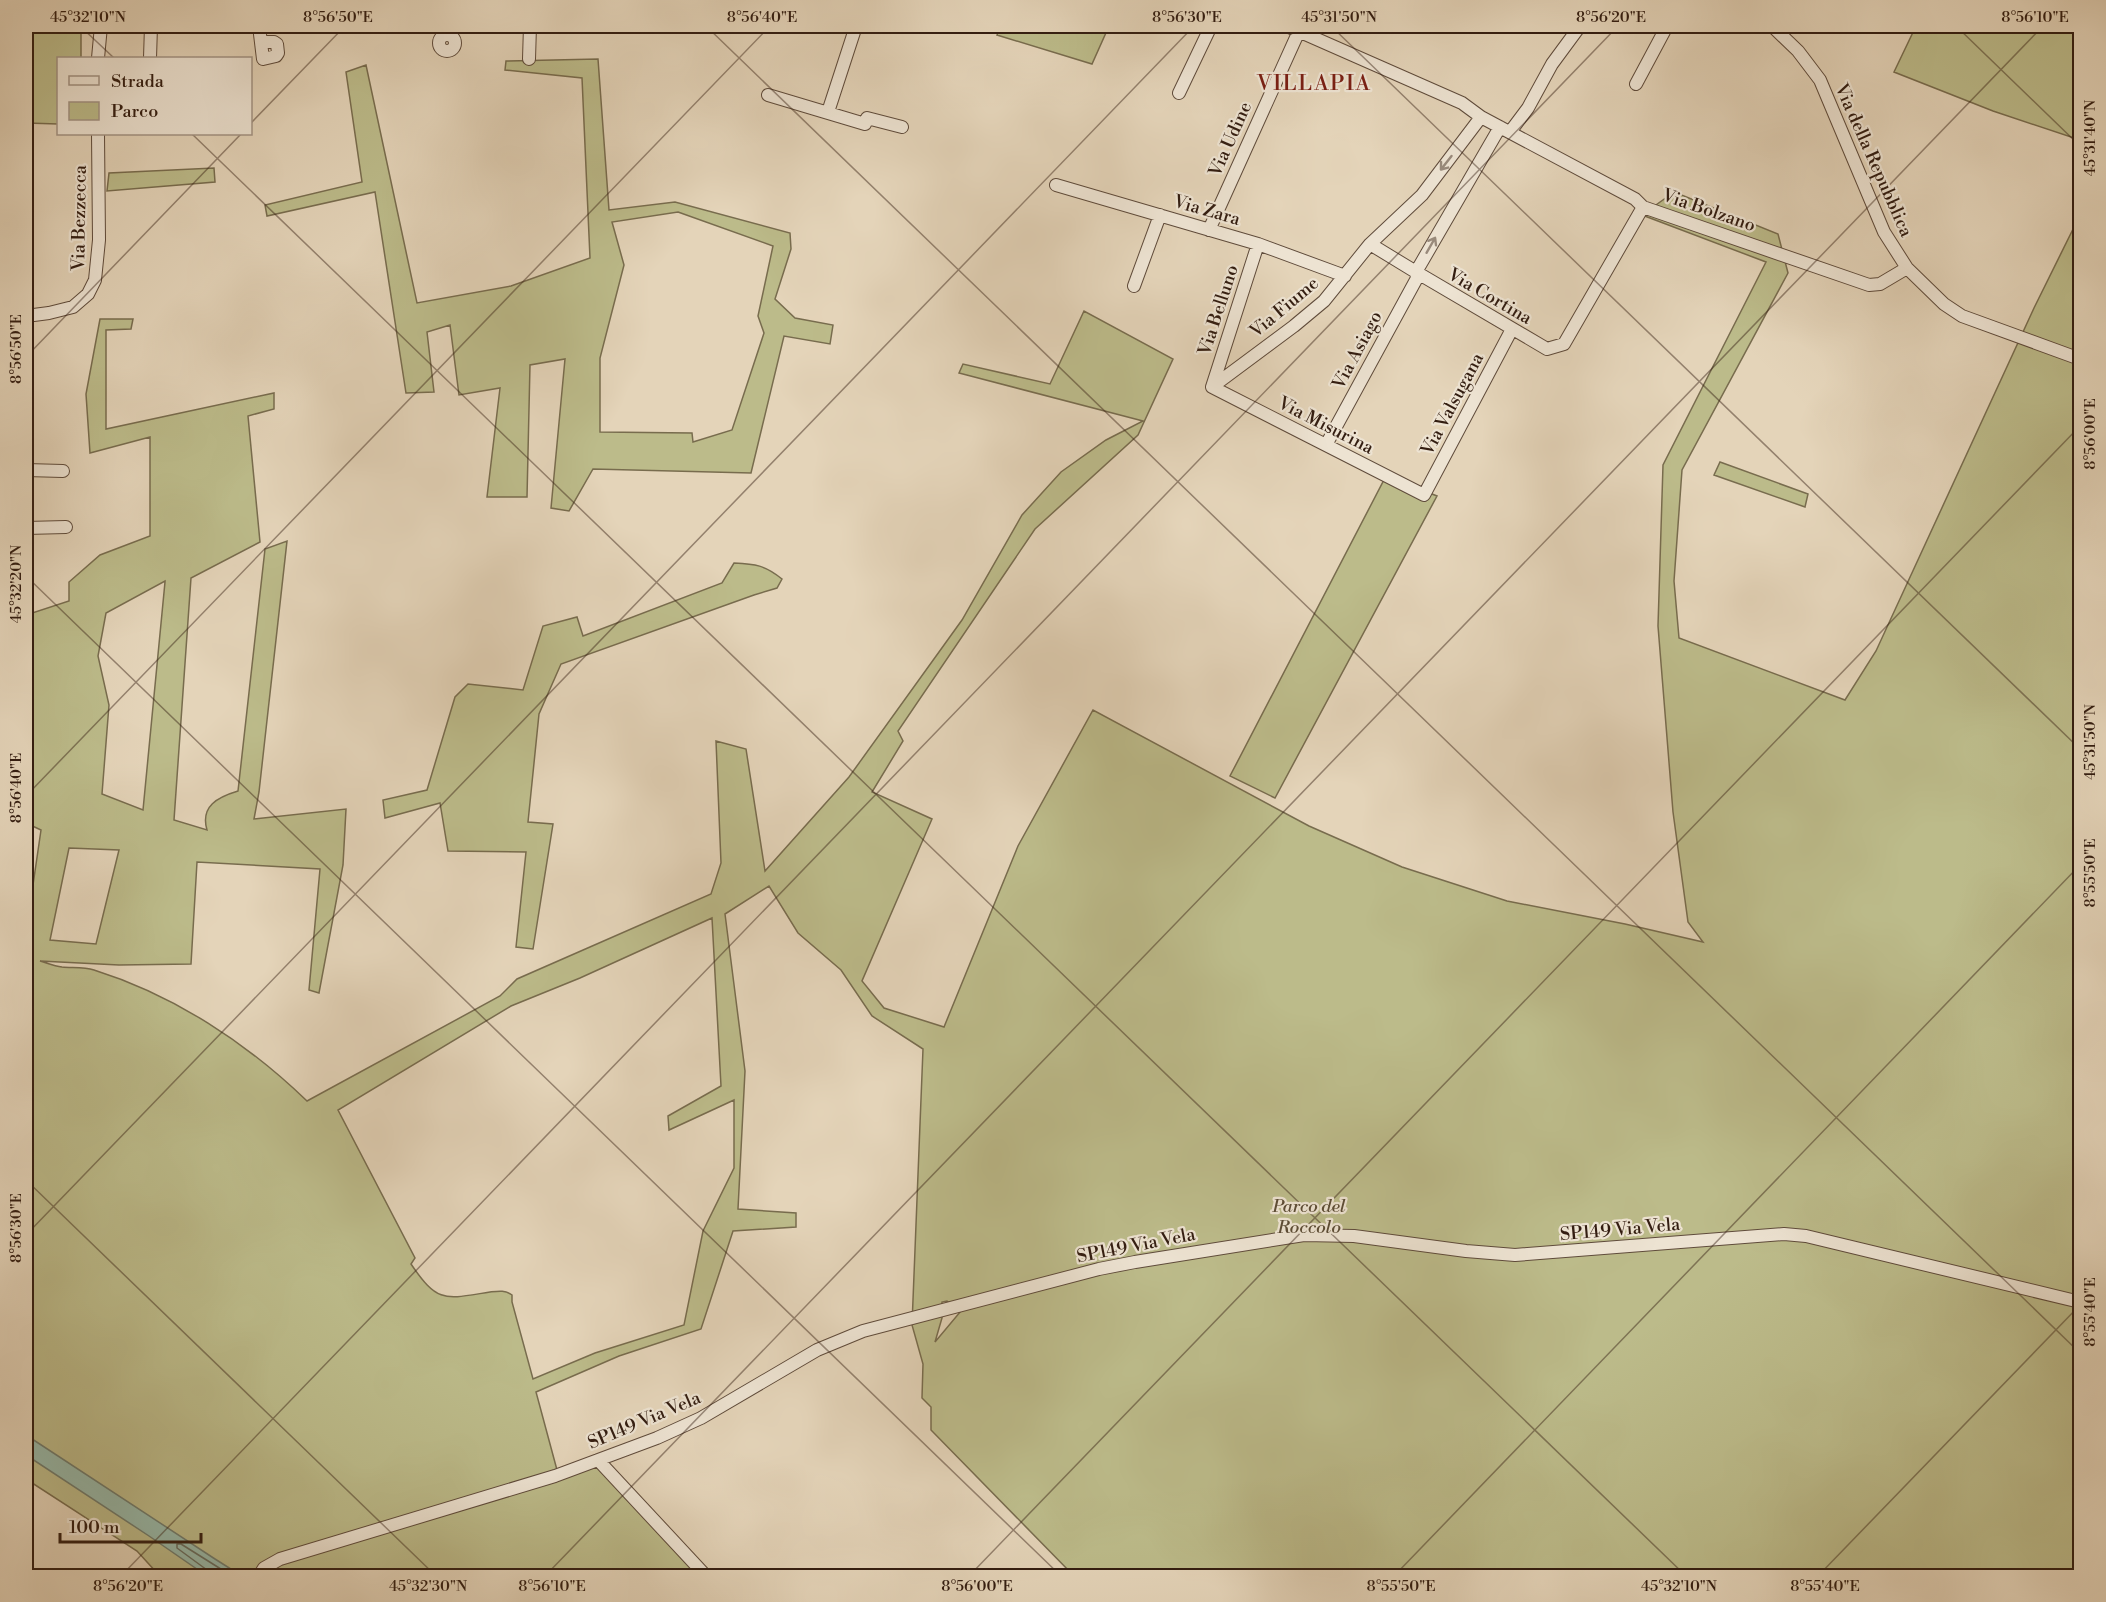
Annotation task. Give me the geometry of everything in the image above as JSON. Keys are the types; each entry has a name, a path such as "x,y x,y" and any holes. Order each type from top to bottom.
{"street":[{"path":"98,57 101,26"},
{"path":"150,57 152,26"},
{"path":"259,26 261,42"},
{"path":"529,59 530,26"},
{"path":"828,112 856,26"},
{"path":"1179,93 1211,26"},
{"name":"Via Bolzano","path":"1287,26 1462,103 1481,117 1635,199 1643,207 1869,285 1880,284 1906,268"},
{"name":"Via Asiago","path":"1326,445 1417,278 1416,272 1505,129 1528,108 1552,64 1580,26"},
{"path":"1636,84 1667,26"},
{"name":"Via della Repubblica","path":"1772,26 1798,51 1820,80 1884,232 1906,268 1944,304 1962,316 2080,359"},
{"name":"Via Udine","path":"1209,230 1299,31"},
{"path":"768,95 865,123 867,118 902,127"},
{"name":"Via Fiume","path":"1212,387 1324,301 1370,244 1422,195 1481,117"},
{"name":"Via Bezzecca","path":"26,316 67,309 83,299 92,287 97,272 99,240 98,135"},
{"name":"Via Zara","path":"1056,185 1258,244 1346,276"},
{"name":"Via Cortina","path":"1370,244 1547,349 1564,344 1643,207"},
{"path":"1134,286 1160,215"},
{"name":"Via Belluno","path":"1212,387 1258,244"},
{"name":"Via Valsugana","path":"1424,495 1512,329"},
{"name":"Via Misurina","path":"1212,387 1424,495"},
{"path":"26,470 63,471"},
{"path":"26,528 66,527"},
{"name":"SP149 Via Vela","path":"262,1572 280,1559 555,1476 665,1434 701,1418 817,1350 863,1331 1099,1269 1287,1237 1321,1234 1354,1236 1515,1255 1784,1234 1806,1236 2080,1302"},
{"path":"598,1460 706,1576"}],"green space":[{"path":"26,26 81,26 81,57 57,57 57,124 26,123"},
{"path":"1002,26 1109,26 1092,64 997,35"},
{"path":"1916,26 2080,26 2080,140 1993,111 1894,72"},
{"path":"598,59 609,210 675,202 790,233 791,249 775,299 795,318 833,325 830,344 784,336 751,473 593,469 569,511 551,508 565,359 530,365 527,497 487,497 500,388 459,395 450,325 427,332 434,392 406,393 375,192 267,216 265,205 362,182 346,72 366,65 417,303 511,286 590,258 582,78 505,70 506,61","holes":["678,212 773,246 758,316 764,333 732,430 693,442 692,433 600,432 600,358 624,265 612,222"]},
{"path":"214,168 215,182 107,191 109,173"},
{"name":"Parco del Roccolo","path":"1674,192 1778,234 1788,273 1682,470 1674,581 1679,638 1845,700 1876,651 2034,308 2080,215 2080,1576 1074,1576 931,1430 931,1407 922,1398 923,1364 912,1325 923,1049 872,1016 841,970 798,933 769,886 725,914 745,1071 738,1209 796,1213 796,1227 733,1231 701,1329 619,1356 536,1392 557,1470 591,1457 698,1576 165,1576 158,1574 137,1551 26,1479 26,933 41,830 26,823 26,615 69,601 69,582 100,555 150,536 150,437 90,453 86,394 100,319 133,319 131,329 106,330 106,429 274,393 274,409 248,416 260,542 191,578 174,820 207,830 208,809 224,796 238,791 265,549 287,541 254,819 346,809 343,865 319,993 309,990 320,869 197,862 191,964 119,965 40,961 59,967 94,970 124,980 181,1007 260,1060 307,1101 500,996 517,979 711,894 721,863 716,741 746,749 765,871 849,777 962,620 1022,515 1061,472 1106,440 1143,421 959,373 963,364 1050,384 1084,311 1173,359 1138,435 1035,529 898,731 903,741 872,792 932,819 862,981 884,1008 944,1027 1018,846 1093,710 1309,826 1402,867 1507,901 1703,942 1688,922 1673,812 1658,626 1663,465 1766,262 1642,215","holes":["165,581 143,810 102,794 109,705 98,656 106,613","69,848 119,850 96,944 50,940","712,918 721,1086 668,1116 669,1130 734,1100 734,1168 703,1231 684,1325 595,1353 533,1379 512,1295 499,1291 452,1297 444,1296 428,1286 411,1264 415,1258 338,1110 511,1006 580,978","947,1301 961,1311 935,1342 942,1318 942,1302"]},
{"path":"1720,462 1808,494 1805,507 1714,475"},
{"path":"1386,476 1437,496 1275,798 1230,776"},
{"path":"734,563 760,566 782,579 777,588 561,664 539,714 528,822 553,824 533,949 516,947 526,852 448,851 440,803 385,818 383,800 427,790 455,697 468,684 523,690 543,626 577,617 583,636 722,583"}],"water":[{"path":"26,1435 215,1559 234,1571 248,1576 207,1576 26,1455"}],"district":[{"name":"VILLAPIA","path":"1314,83"}]}
